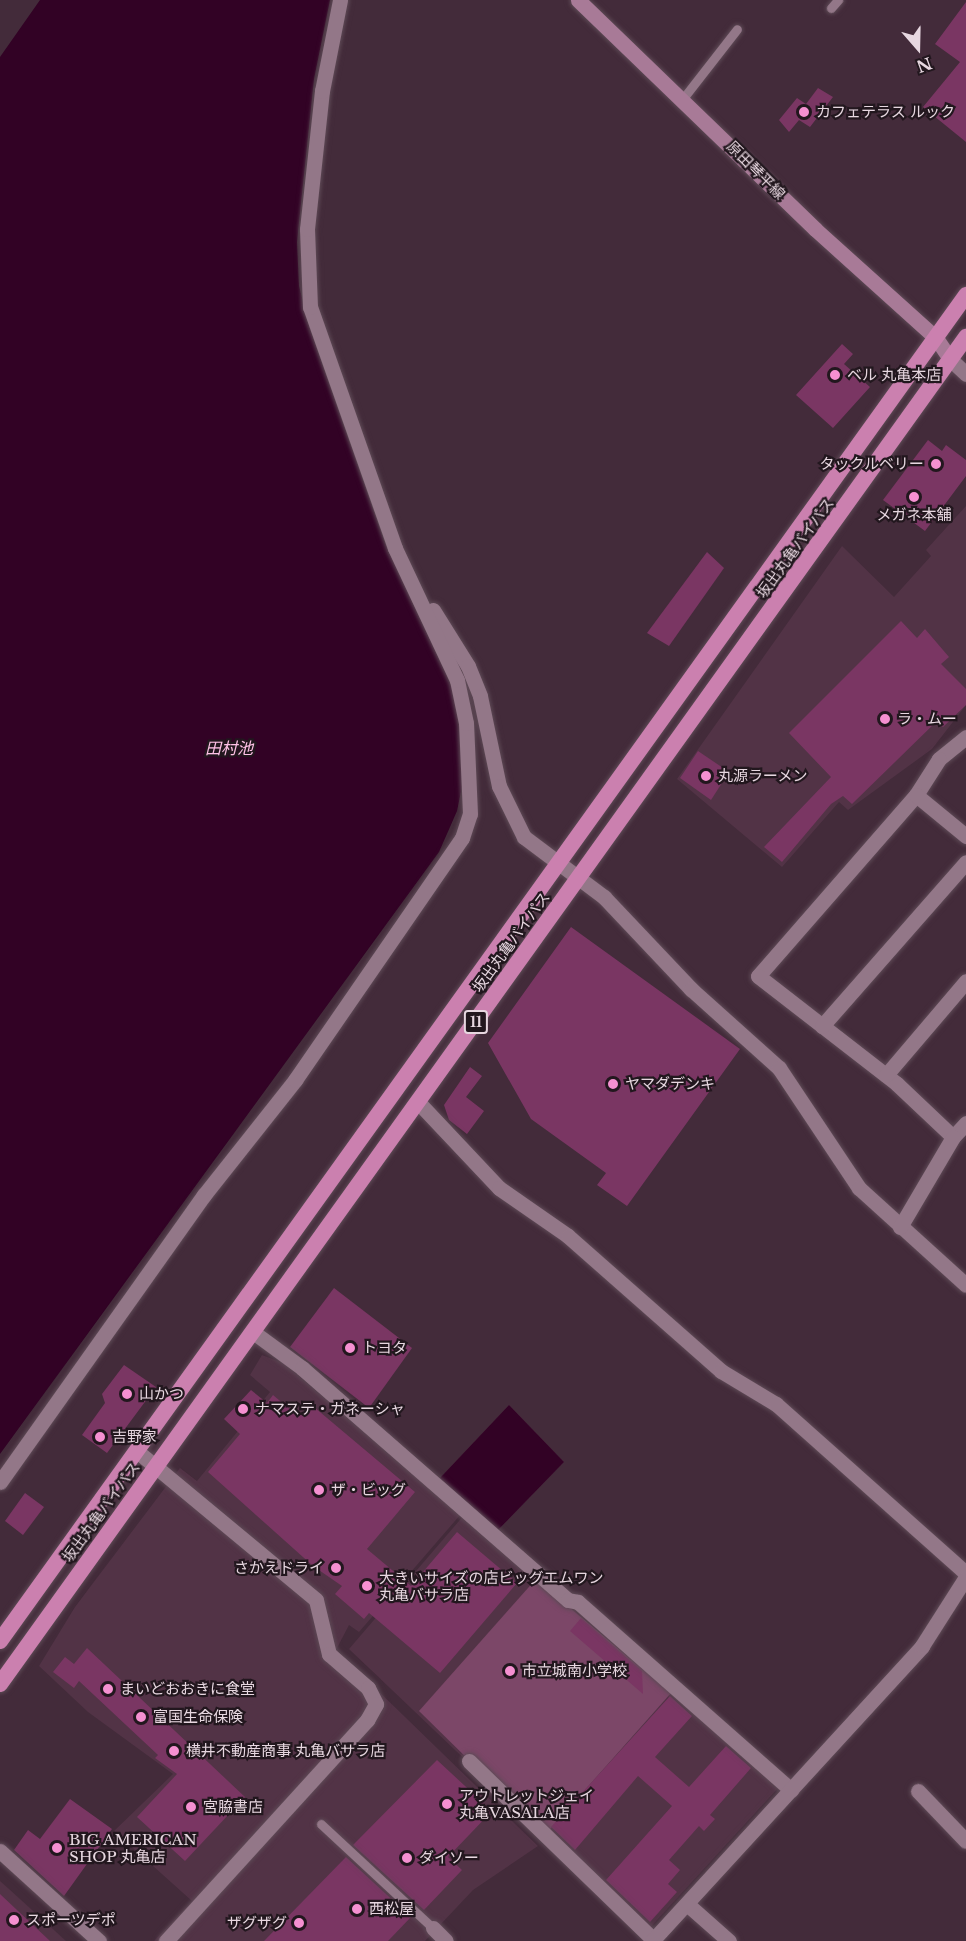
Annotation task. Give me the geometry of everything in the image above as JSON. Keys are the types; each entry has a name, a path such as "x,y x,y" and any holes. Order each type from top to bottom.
{"highway":[{"name":"坂出丸亀バイパス","path":"0,1641 138,1452 966,295"},
{"name":"坂出丸亀バイパス","path":"0,1684 965,341"}],"main road":[{"name":"原田琴平線","path":"578,0 681,101 936,338 950,359"},
{"path":"936,338 965,341"}],"street":[{"path":"0,1482 204,1196 295,1080 462,838 470,814 466,723 457,680 395,548 310,307 307,229 322,91 340,0"},
{"path":"950,359 966,374"},
{"path":"419,598 433,610 468,666 480,696 500,786 513,820 533,846 580,877 635,926 691,989 779,1068 859,1188 966,1285"},
{"path":"953,1137 886,1075 758,976 916,795 939,759 966,737"},
{"path":"916,795 966,836"},
{"path":"822,1026 966,862"},
{"path":"886,1075 966,981"},
{"path":"418,1102 499,1188 568,1236 722,1371 776,1404 966,1575 922,1646 653,1940 469,1761"},
{"path":"900,1227 953,1137 966,1123"},
{"path":"253,1332 302,1368 568,1600 578,1602 791,1790"},
{"path":"138,1452 316,1600 329,1654 368,1688 376,1704 367,1720 166,1941"},
{"path":"918,1791 966,1841"},
{"path":"0,1851 99,1941"},
{"path":"687,1904 729,1941"},
{"path":"433,1928 446,1941"}],"lane":[{"path":"831,8 838,0"},
{"path":"681,101 737,29"},
{"path":"321,1824 433,1928"}],"shaded area":[{"path":"966,506 966,705 932,749 848,810 839,802 782,867 677,779 842,546 894,597 931,556 926,550"},
{"path":"262,1355 283,1363 461,1514 359,1632 349,1625 336,1650 538,1846 473,1890 425,1941 154,1941 192,1901 114,1831 173,1774 88,1712 39,1666 75,1607 180,1468 197,1481 270,1392 250,1375"},
{"name":"市立城南小学校","path":"509,1405 564,1462 498,1530 476,1510 568,1609 575,1608 778,1788 646,1932 349,1649 465,1514 440,1478"},
{"path":"536,1579 671,1693 545,1835 419,1711"},
{"path":"0,1881 9,1889 66,1941 0,1941"}],"water":[{"name":"田村池","path":"40,0 330,0 314,79 297,242 299,286 310,329 386,546 440,657 460,710 467,762 457,811 439,852 0,1454 0,57"},
{"path":"509,1405 564,1462 498,1530 440,1478"}],"building":[{"path":"966,2 966,142 923,107 960,62 935,44"},
{"name":"カフェテラス ルック","path":"818,88 833,97 810,127 799,120 789,132 779,120 797,98 806,104"},
{"name":"ベル 丸亀本店","path":"842,344 853,354 844,364 870,387 833,428 796,395"},
{"path":"928,440 942,451 946,445 966,460 966,476 925,531 883,500"},
{"path":"707,552 724,568 669,646 647,633"},
{"path":"901,621 917,638 925,629 949,657 941,664 966,689 966,705 943,727 937,721 852,804 843,796 831,804 782,862 764,847 831,777 789,733"},
{"path":"698,751 729,772 711,800 680,778"},
{"name":"ヤマダデンキ","path":"571,927 740,1049 627,1206 597,1185 606,1173 531,1119 488,1043"},
{"path":"470,1067 482,1076 466,1097 484,1111 467,1134 449,1120 444,1105"},
{"name":"トヨタ","path":"334,1288 412,1348 369,1408 290,1347"},
{"path":"124,1365 156,1387 107,1453 82,1435 105,1403 102,1394"},
{"name":"ザ・ビッグ","path":"251,1390 267,1403 273,1395 298,1416 314,1407 415,1492 367,1549 411,1586 457,1532 517,1583 440,1673 369,1613 364,1619 335,1594 342,1586 313,1566 208,1472 240,1434 224,1419"},
{"path":"25,1493 44,1507 23,1535 5,1521"},
{"path":"581,1618 642,1671 643,1694 570,1631"},
{"path":"87,1648 245,1797 185,1861 137,1817 177,1774 155,1758 158,1755 79,1681 74,1688 53,1672 65,1657 74,1664"},
{"path":"670,1696 692,1716 655,1757 689,1787 726,1746 751,1768 710,1815 715,1819 704,1831 699,1826 669,1860 680,1870 668,1884 677,1892 650,1922 606,1880 672,1806 638,1776 575,1850 551,1827"},
{"path":"437,1760 492,1811 448,1857 462,1870 424,1910 353,1845"},
{"name":"BIG AMERICAN SHOP 丸亀店","path":"70,1799 112,1829 64,1896 14,1850 28,1830 40,1839"},
{"name":"西松屋","path":"346,1857 411,1917 388,1941 264,1941"},
{"name":"スポーツデポ","path":"0,1894 50,1941 0,1941"}],"place":[{"name":"カフェテラス ルック","path":"804,112"},
{"name":"ベル 丸亀本店","path":"835,375"},
{"name":"タックルベリー","path":"936,464"},
{"name":"メガネ本舗","path":"914,497"},
{"name":"ラ・ムー","path":"885,719"},
{"name":"丸源ラーメン","path":"706,776"},
{"name":"ヤマダデンキ","path":"613,1084"},
{"name":"トヨタ","path":"350,1348"},
{"name":"山かつ","path":"127,1394"},
{"name":"ナマステ・ガネーシャ","path":"243,1409"},
{"name":"吉野家","path":"100,1437"},
{"name":"ザ・ビッグ","path":"319,1490"},
{"name":"さかえドライ","path":"336,1568"},
{"name":"大きいサイズの店ビッグエムワン 丸亀バサラ店","path":"367,1586"},
{"name":"市立城南小学校","path":"510,1671"},
{"name":"まいどおおきに食堂","path":"108,1689"},
{"name":"富国生命保険","path":"141,1717"},
{"name":"横井不動産商事 丸亀バサラ店","path":"174,1751"},
{"name":"アウトレットジェイ 丸亀VASALA店","path":"447,1804"},
{"name":"宮脇書店","path":"191,1807"},
{"name":"BIG AMERICAN SHOP 丸亀店","path":"57,1848"},
{"name":"ダイソー","path":"407,1858"},
{"name":"西松屋","path":"357,1909"},
{"name":"スポーツデポ","path":"14,1920"},
{"name":"ザグザグ","path":"299,1923"}]}
